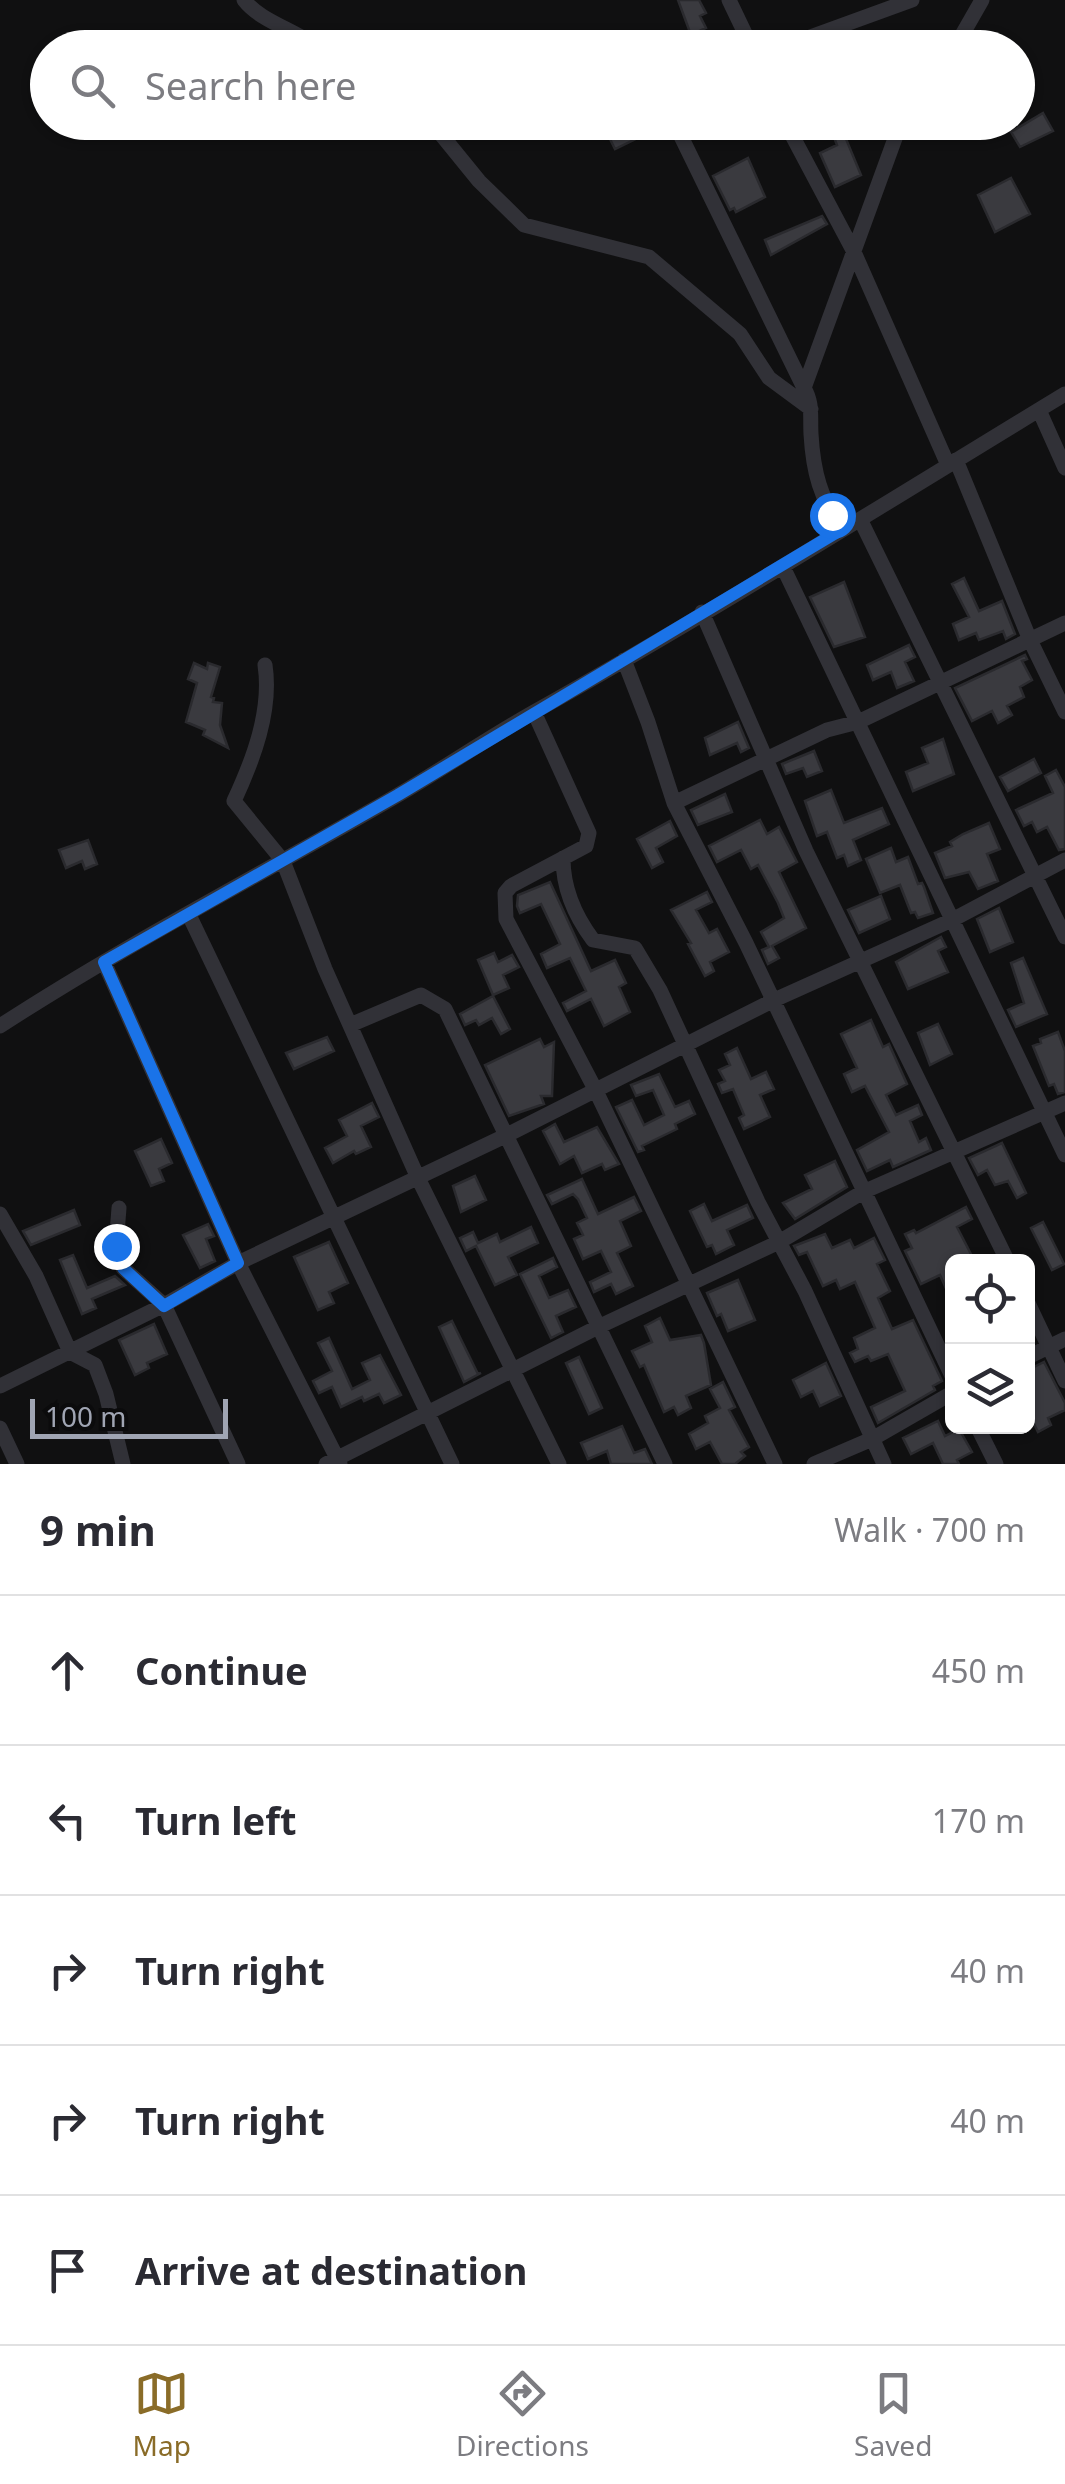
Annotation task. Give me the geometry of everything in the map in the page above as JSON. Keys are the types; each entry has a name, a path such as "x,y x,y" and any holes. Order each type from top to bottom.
{"street":[{"path":"244,0 250,8 292,30"},
{"path":"729,0 743,30"},
{"path":"830,30 912,0"},
{"path":"965,30 982,0"},
{"path":"447,140 524,226 649,257 740,334 769,378 811,409"},
{"path":"683,140 811,400 813,464 832,515 844,528"},
{"path":"795,140 854,252 1065,712"},
{"path":"804,388 895,140"},
{"path":"0,1026 104,962 581,688 1065,394"},
{"path":"1039,410 1065,468"},
{"path":"862,520 1065,937"},
{"path":"783,567 1065,1155"},
{"path":"702,612 838,919 863,961 1004,1254"},
{"path":"674,803 767,762 827,730 858,722 1065,623"},
{"path":"624,660 674,803 714,878 945,1362"},
{"path":"264,666 268,686 252,762 234,801 283,861 418,1178 559,1464"},
{"path":"534,712 589,832 586,846 511,886 504,894 506,919 595,1089 775,1464"},
{"path":"563,858 563,877 579,921 592,940 635,948 660,990 884,1464"},
{"path":"0,1386 164,1306 238,1263 507,1135 772,1000 952,920 1065,860"},
{"path":"189,915 452,1464"},
{"path":"104,962 238,1263 334,1462 598,1327 779,1242 863,1192 1065,1103"},
{"path":"350,1025 421,995 445,1009 665,1464"},
{"path":"119,1208 116,1246 123,1268 164,1306 238,1464"},
{"path":"0,1214 36,1276 70,1352 95,1365 123,1464"},
{"path":"1035,1317 1065,1380"},
{"path":"1035,1354 1065,1339"},
{"path":"814,1464 872,1439 945,1397"},
{"path":"0,1428 17,1464"},
{"path":"981,1434 996,1464"}],"building":[{"path":"678,0 699,0 706,13 700,16 706,28 689,30"},
{"path":"1043,113 1053,131 1035,140 1035,118"},
{"path":"610,140 634,140 615,149"},
{"path":"835,140 846,140 861,175 835,187 820,153 837,145"},
{"path":"1016,140 1034,140 1020,147"},
{"path":"748,158 765,197 736,212 734,208 730,210 713,176"},
{"path":"1011,178 1030,214 995,232 978,195"},
{"path":"822,216 827,224 771,255 765,240"},
{"path":"964,578 979,611 1002,601 1015,634 1006,639 1003,631 979,640 976,633 959,640 953,624 969,617 952,584"},
{"path":"844,582 865,637 834,647 810,597"},
{"path":"909,645 915,657 905,662 914,681 897,688 891,672 873,680 867,665"},
{"path":"1025,655 1027,659 1022,661 1032,680 1020,687 1024,697 1007,706 1012,715 998,723 992,711 972,721 955,688"},
{"path":"194,663 207,669 208,663 220,667 211,697 213,702 222,703 220,725 228,748 203,735 205,730 186,722 197,683 188,679"},
{"path":"738,722 749,748 741,752 737,743 710,755 705,738"},
{"path":"943,739 954,774 913,791 906,772 928,763 922,748"},
{"path":"814,751 822,771 807,777 803,768 786,774 782,764"},
{"path":"1034,759 1041,773 1008,791 1000,777"},
{"path":"1056,770 1065,787 1065,849 1059,850 1047,827 1037,832 1032,822 1024,826 1016,810 1053,793 1045,776"},
{"path":"831,790 844,823 882,808 889,824 853,840 861,860 848,866 844,855 837,858 827,832 817,836 805,801"},
{"path":"725,794 732,812 698,825 691,810"},
{"path":"760,820 767,834 779,827 797,862 779,872 806,928 772,946 779,958 768,964 762,950 769,947 761,932 784,918 778,903 758,865 751,869 741,850 717,862 709,846"},
{"path":"670,821 677,836 656,848 663,862 652,868 637,839"},
{"path":"989,823 1000,849 987,854 998,881 978,889 969,872 945,878 935,853 952,846 950,842 963,834"},
{"path":"88,840 97,864 85,869 82,861 66,868 59,850"},
{"path":"891,848 896,862 908,857 933,913 918,918 915,912 911,913 900,885 880,893 866,859"},
{"path":"550,882 591,971 615,960 626,983 619,987 630,1012 604,1026 591,999 567,1011 563,1003 586,991 570,958 547,968 541,954 560,944 541,904 520,913 517,906 518,895"},
{"path":"707,892 712,902 696,910 709,933 717,929 729,952 710,962 714,971 705,976 671,910"},
{"path":"881,896 890,919 859,933 848,910"},
{"path":"999,908 1013,942 990,952 977,919"},
{"path":"941,937 946,947 938,951 948,972 908,989 896,962"},
{"path":"494,953 498,962 512,955 519,967 503,975 509,988 493,995 478,960"},
{"path":"1023,958 1047,1014 1016,1027 1008,1010 1024,1003 1011,963"},
{"path":"493,996 510,1029 501,1034 492,1018 479,1025 476,1020 465,1025 460,1014"},
{"path":"871,1020 883,1047 889,1044 907,1084 886,1095 896,1115 918,1105 922,1115 910,1121 919,1142 926,1138 931,1150 893,1167 890,1160 867,1171 857,1150 889,1132 865,1086 852,1092 844,1074 857,1068 841,1034"},
{"path":"938,1024 952,1054 930,1065 918,1033"},
{"path":"1058,1032 1065,1051 1065,1092 1058,1094 1054,1084 1049,1086 1033,1046"},
{"path":"327,1037 334,1051 294,1069 286,1053"},
{"path":"540,1039 544,1047 554,1042 552,1096 541,1096 544,1104 509,1116 485,1065"},
{"path":"737,1048 751,1079 766,1072 774,1089 760,1095 770,1117 744,1129 739,1118 744,1115 733,1089 722,1093 718,1084 725,1081 719,1070 730,1065 725,1054"},
{"path":"659,1074 675,1107 689,1101 695,1114 638,1152 616,1107 632,1100 644,1125 664,1115 653,1090 636,1096 631,1085"},
{"path":"372,1103 379,1117 361,1126 371,1147 333,1163 325,1148 347,1136 339,1120"},
{"path":"555,1124 564,1142 597,1127 619,1164 605,1170 602,1164 582,1173 574,1156 560,1164 543,1131"},
{"path":"161,1139 172,1163 159,1169 164,1181 151,1186 135,1151"},
{"path":"1002,1143 1026,1193 1017,1198 1008,1181 995,1185 987,1170 978,1175 969,1158"},
{"path":"835,1161 847,1187 795,1219 783,1203 812,1189 805,1175"},
{"path":"475,1176 486,1200 461,1212 453,1186"},
{"path":"582,1179 598,1214 634,1197 641,1211 620,1221 631,1246 617,1253 633,1286 616,1294 611,1284 594,1292 590,1282 611,1272 601,1251 583,1259 574,1239 583,1235 577,1223 587,1218 578,1199 573,1194 552,1204 547,1195"},
{"path":"704,1204 712,1221 747,1205 753,1218 727,1230 734,1245 716,1254 712,1245 707,1247 690,1211"},
{"path":"966,1207 972,1219 957,1227 971,1254 945,1254 945,1286 940,1275 921,1284 905,1251 912,1248 905,1234 914,1230 916,1233"},
{"path":"74,1210 80,1225 31,1245 23,1231"},
{"path":"1043,1222 1064,1264 1052,1270 1031,1228"},
{"path":"208,1224 214,1236 206,1239 215,1261 200,1268 183,1235"},
{"path":"531,1227 538,1243 508,1257 517,1275 495,1285 476,1246 466,1251 460,1238 473,1232 478,1243 497,1234 500,1242"},
{"path":"825,1234 832,1248 850,1240 854,1248 874,1238 885,1260 877,1264 890,1291 878,1298 892,1329 913,1320 942,1381 933,1386 935,1390 878,1423 871,1407 905,1391 888,1354 855,1362 850,1353 858,1349 854,1338 875,1328 855,1282 840,1289 836,1280 823,1286 807,1252 799,1255 794,1246"},
{"path":"329,1242 348,1283 329,1292 334,1303 318,1310 294,1257"},
{"path":"73,1255 87,1288 115,1276 125,1285 92,1299 96,1308 82,1314 60,1260"},
{"path":"553,1258 557,1267 539,1276 549,1298 568,1290 576,1307 556,1316 563,1332 551,1338 520,1274"},
{"path":"738,1280 755,1320 728,1331 707,1293"},
{"path":"660,1318 670,1340 701,1335 704,1343 711,1385 686,1396 691,1408 678,1415 674,1407 664,1412 644,1365 640,1367 632,1351 652,1342 645,1326"},
{"path":"452,1321 478,1374 481,1373 464,1382 439,1327"},
{"path":"154,1324 167,1354 147,1363 149,1368 135,1375 119,1340"},
{"path":"329,1338 352,1389 370,1380 362,1363 380,1355 401,1395 384,1403 379,1394 364,1401 362,1397 341,1407 332,1387 319,1393 313,1381 332,1371 318,1343"},
{"path":"579,1357 602,1408 589,1414 566,1363"},
{"path":"1044,1362 1065,1403 1065,1410 1048,1418 1051,1425 1038,1432 1035,1426 1035,1366"},
{"path":"826,1363 841,1396 820,1406 813,1391 801,1397 793,1380"},
{"path":"723,1382 735,1407 729,1410 749,1447 735,1464 722,1464 710,1442 696,1449 689,1434 708,1423 705,1416 720,1408 710,1389"},
{"path":"938,1421 945,1436 962,1434 972,1452 957,1460 959,1464 943,1464 933,1443 911,1454 903,1438"},
{"path":"622,1426 634,1453 645,1449 652,1464 611,1464 607,1451 588,1459 581,1443"}],"route":[{"path":"116,1246 123,1268 164,1306 238,1263 104,962 398,795 783,567 844,528 832,515"}]}
